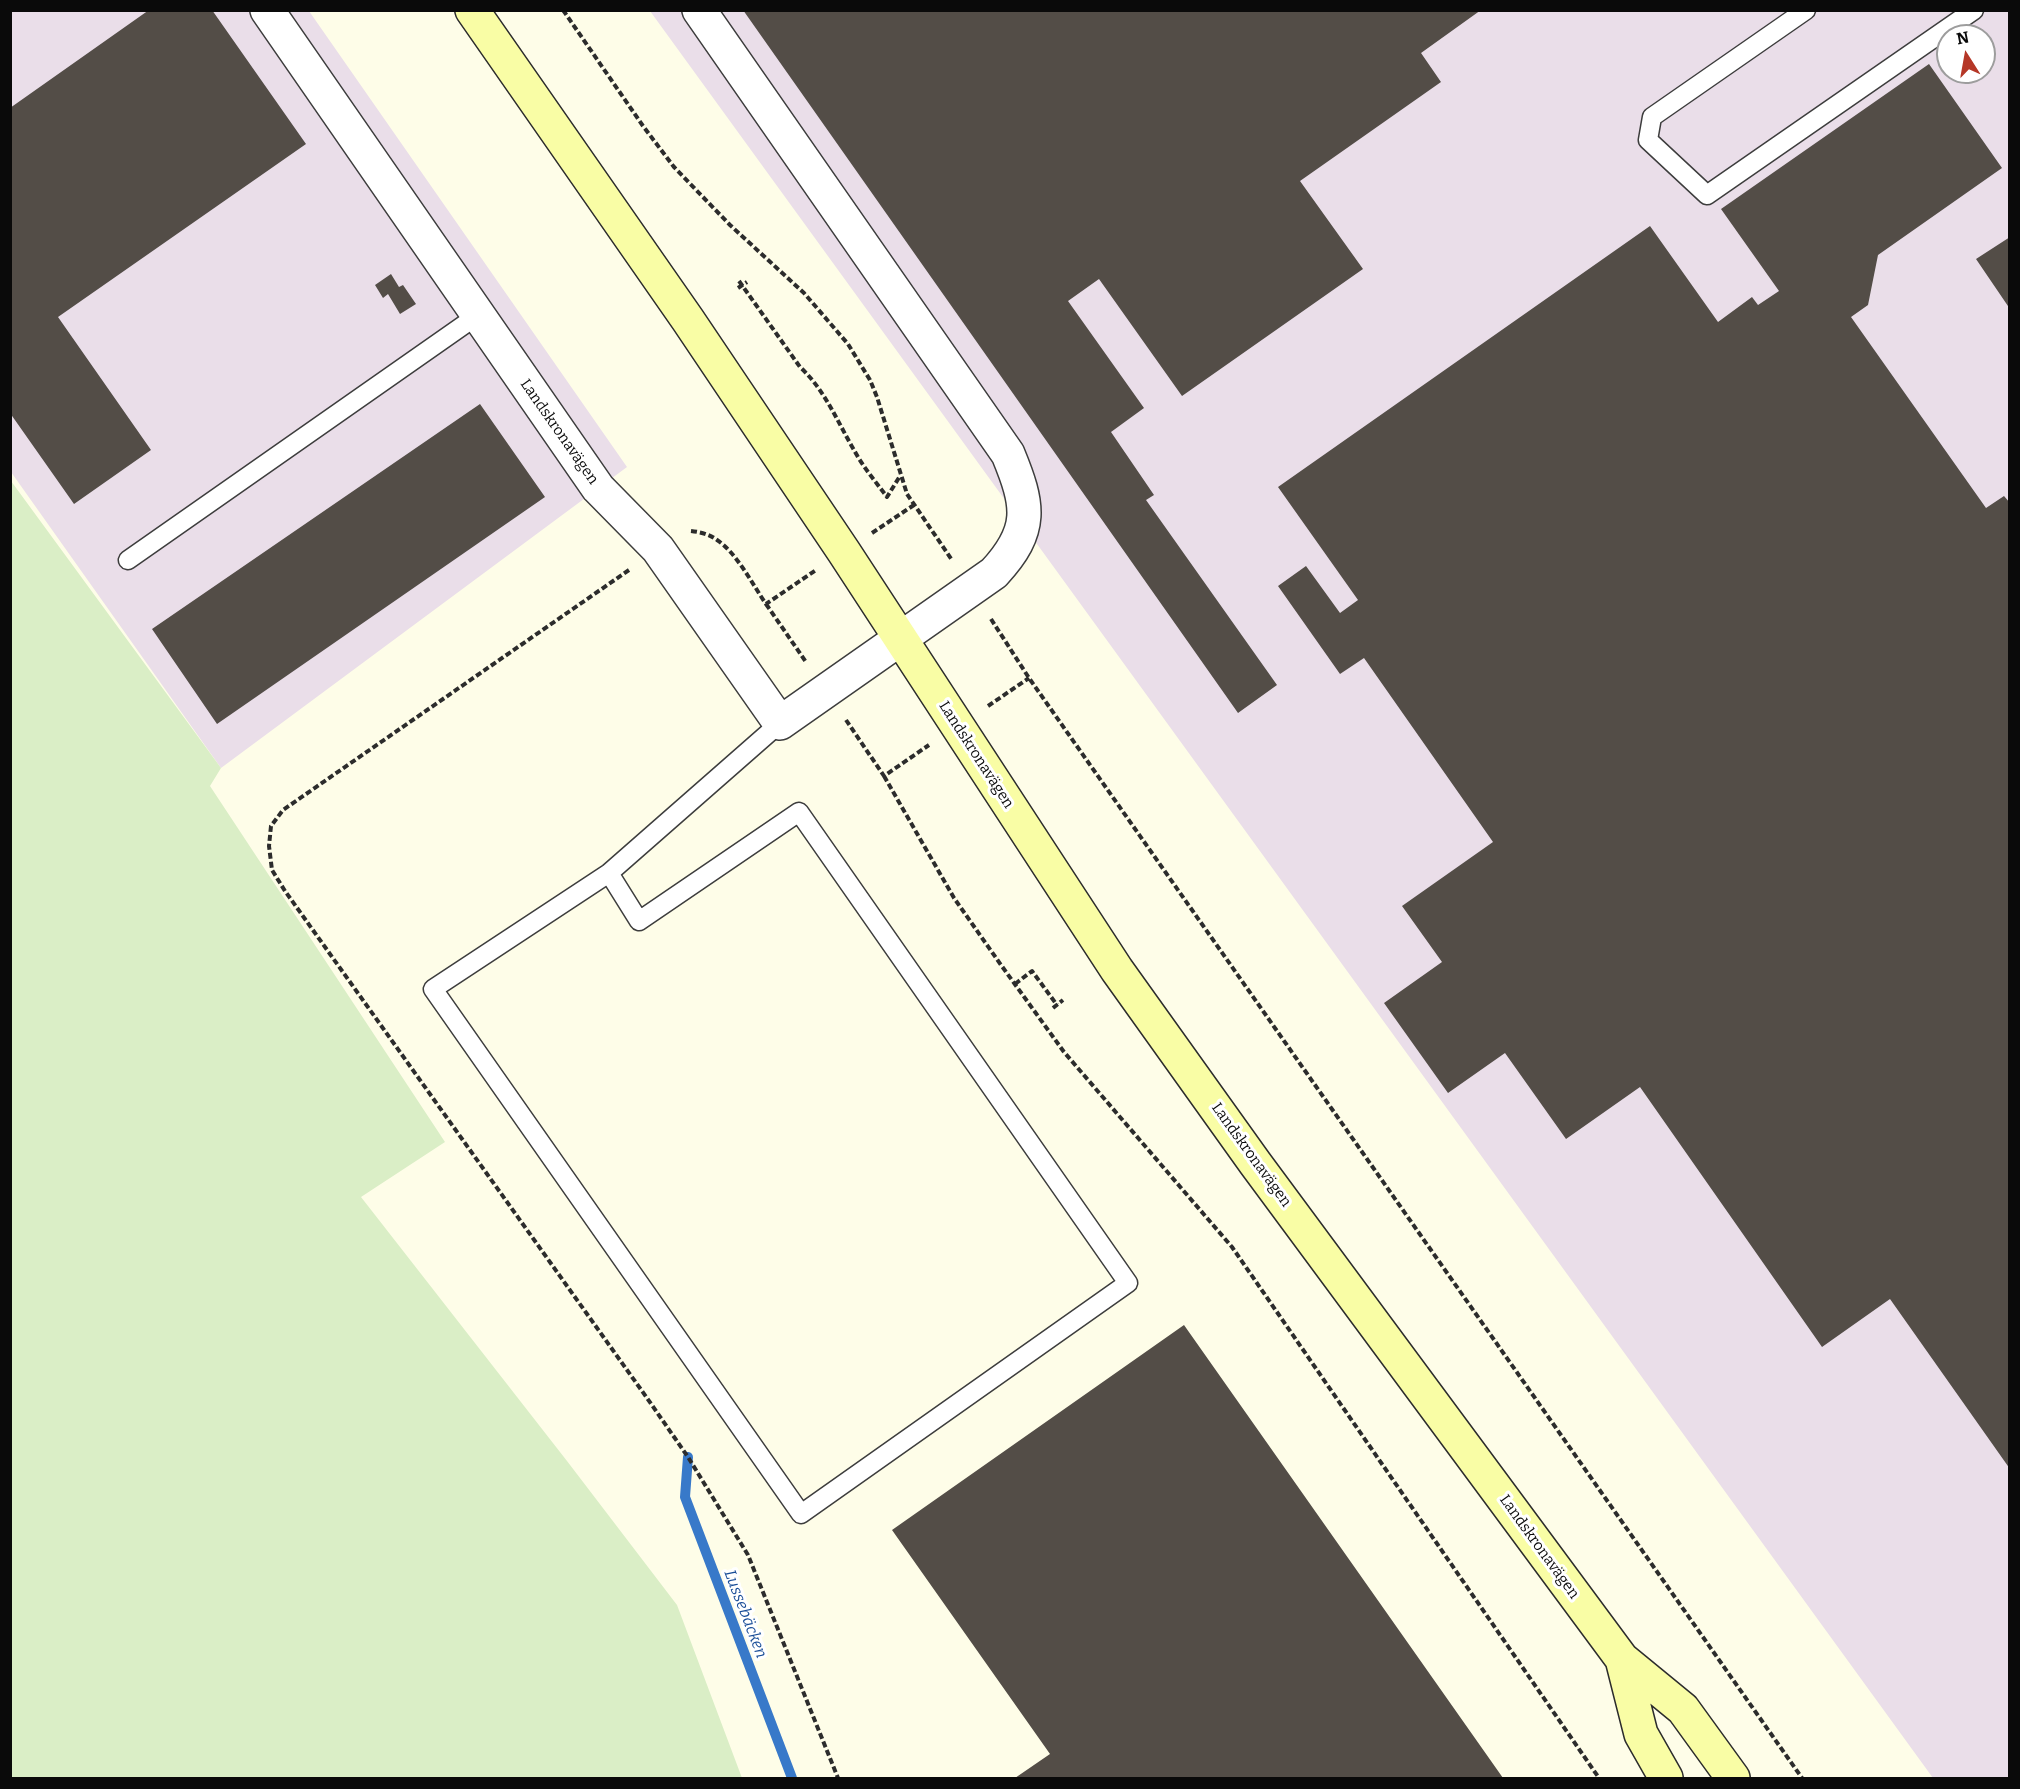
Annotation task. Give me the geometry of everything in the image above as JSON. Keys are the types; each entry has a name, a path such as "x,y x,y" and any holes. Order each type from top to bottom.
{"main road":[{"name":"Landskronavägen","path":"472,10 681,310 844,552 1117,970 1256,1163 1622,1659 1683,1709 1733,1779"},
{"name":"Landskronavägen","path":"1622,1659 1641,1734 1666,1779"}],"street":[{"name":"Landskronavägen","path":"267,10 598,488 658,549 780,723"},
{"path":"699,10 1008,454 1020,483 1024,506 1020,534 1010,555 994,573 780,723"}],"lane":[{"path":"1806,10 1652,117 1648,140 1707,195 1974,10"},
{"path":"128,560 478,315"},
{"path":"609,873 639,921 799,812 1128,1283 801,1514 433,989 609,873 780,723"}],"path":[{"path":"563,10 674,167 730,225 804,293 848,344 870,380 877,397 907,494 1029,678 1802,1779"},
{"path":"747,282 740,285 828,402 855,453 887,497 900,476"},
{"path":"766,604 914,505"},
{"path":"838,1779 748,1555 723,1512 688,1457 285,891 272,870 269,846 271,826 283,810 675,537 689,531 702,532 718,540 735,559 884,776 954,898 1064,1052 1232,1247 1599,1779"},
{"path":"884,776 1029,678"},
{"path":"1015,984 1032,971 1055,1007 1063,1000"}],"shaded area":[{"path":"10,11 309,11 627,467 221,768 11,472"},
{"path":"650,11 2009,11 2009,1778 1933,1778"}],"green space":[{"path":"11,481 221,768 210,786 445,1142 361,1197 677,1605 742,1778 11,1778"}],"building":[{"path":"149,10 212,10 306,144 58,317 151,450 74,504 10,413 10,108"},
{"path":"743,10 1481,10 1421,53 1441,82 1300,181 1363,269 1182,396 1099,279 1068,301 1144,408 1111,432 1154,495 1146,500 1277,685 1238,713"},
{"path":"1929,64 1936,74 1936,84 1943,84 2002,168 1878,255 1868,305 1851,317 1986,508 2004,496 2010,503 2010,1469 1890,1299 1822,1347 1640,1087 1566,1139 1505,1053 1448,1093 1384,1003 1442,962 1402,906 1493,842 1364,658 1340,674 1278,586 1306,566 1340,613 1358,600 1278,487 1650,226 1718,322 1752,297 1758,305 1779,291 1721,209"},
{"path":"2010,237 2010,309 1976,259"},
{"path":"391,274 399,287 403,285 416,304 400,314 388,294 383,298 375,285"},
{"path":"480,404 545,497 217,724 152,629"},
{"path":"1184,1325 1503,1778 1015,1778 1050,1754 892,1530"}],"waterway":[{"name":"Lussebäcken","path":"688,1457 685,1497 792,1778"}]}
